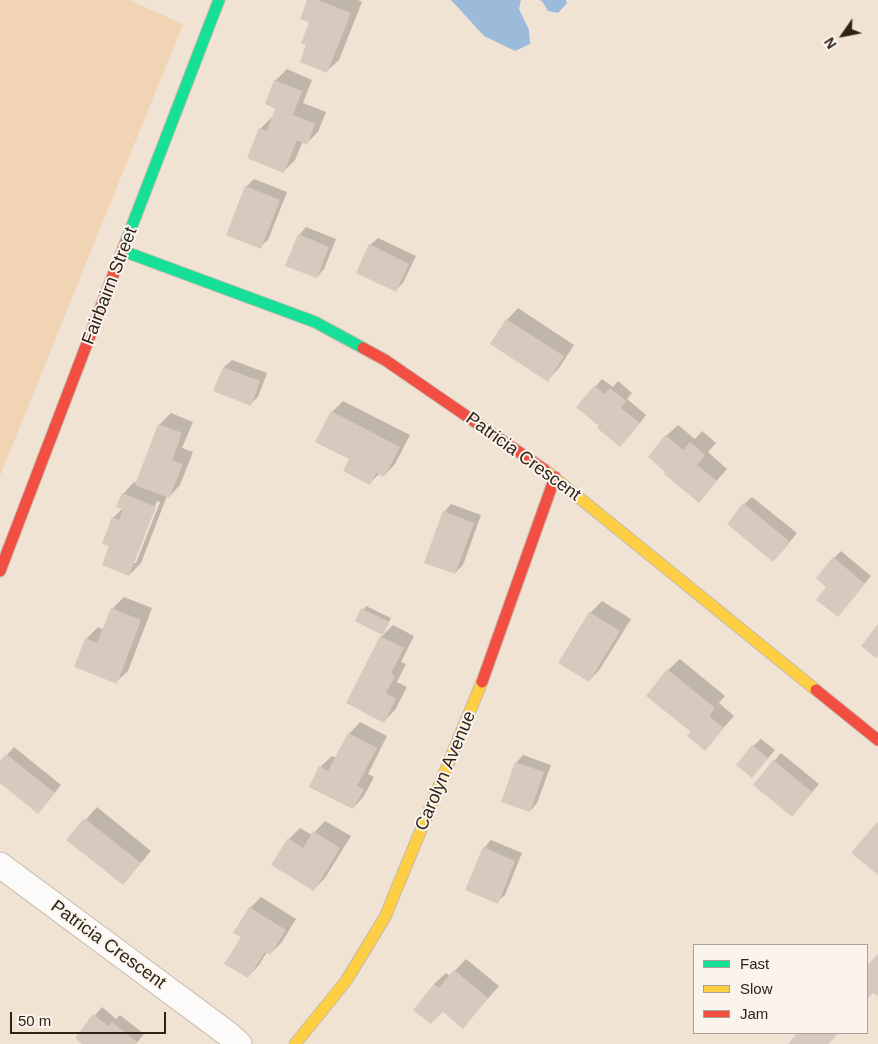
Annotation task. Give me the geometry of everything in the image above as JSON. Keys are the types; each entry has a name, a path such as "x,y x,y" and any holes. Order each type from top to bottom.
{"street":[{"name":"Fairbairn Street","path":"0,571 219,0"},
{"name":"Patricia Crescent","path":"123,251 315,322 385,360 555,477 878,740"},
{"name":"Carolyn Avenue","path":"295,1044 346,981 385,917 474,706 555,477"},
{"name":"Patricia Crescent","path":"0,866 239,1044"}],"shaded area":[{"path":"0,0 129,0 183,24 0,476"}],"water":[{"path":"451,0 521,0 519,9 529,30 530,44 515,51 484,36"},
{"path":"539,0 566,0 567,3 558,13 548,11 542,1"}],"building":[{"path":"307,0 318,0 351,13 327,73 300,62 306,45 301,43 309,22 300,19"},
{"path":"274,80 302,91 293,115 315,124 307,145 297,140 284,173 247,158 259,128 267,131 275,109 265,104"},
{"path":"245,186 280,200 261,249 226,235"},
{"path":"298,234 329,247 317,278 285,266"},
{"path":"369,244 409,264 396,292 356,273"},
{"path":"506,319 564,356 548,382 490,344"},
{"path":"223,367 260,381 251,406 213,391"},
{"path":"594,386 605,394 610,388 626,401 621,408 640,423 620,447 576,407"},
{"path":"331,411 400,447 384,477 376,473 370,485 343,471 349,459 315,442"},
{"path":"158,424 182,433 172,460 183,464 169,498 135,485"},
{"path":"665,435 683,450 690,442 705,455 697,465 717,481 699,503 664,474 665,472 648,457"},
{"path":"122,493 156,507 129,576 102,565 109,546 102,544 112,517 119,520 123,509 116,507"},
{"path":"743,503 790,542 773,562 727,524"},
{"path":"443,511 474,523 455,574 424,563"},
{"path":"833,557 865,584 838,617 816,600 826,587 816,578"},
{"path":"111,608 141,620 117,684 74,667 85,638 97,643"},
{"path":"361,608 389,622 382,635 355,621"},
{"path":"589,612 620,631 589,682 558,663"},
{"path":"878,624 878,656 876,658 861,646"},
{"path":"380,636 404,648 391,673 395,676 386,693 396,699 384,723 346,703"},
{"path":"667,669 715,708 709,716 724,728 705,751 687,736 691,732 646,696"},
{"path":"348,733 377,748 357,786 364,789 353,809 309,787 319,766 328,771"},
{"path":"752,745 768,758 752,778 736,765"},
{"path":"6,754 55,793 38,814 0,783 0,761"},
{"path":"773,760 812,792 792,817 753,785"},
{"path":"515,762 544,772 530,812 501,802"},
{"path":"84,818 141,863 123,885 66,840"},
{"path":"878,823 878,875 851,853"},
{"path":"313,831 340,848 314,891 271,865 288,838 303,848"},
{"path":"483,847 515,861 498,904 465,890"},
{"path":"249,907 286,930 270,955 265,952 248,978 224,964 241,937 233,933"},
{"path":"878,954 878,995 873,993 868,998 868,964"},
{"path":"454,970 488,998 463,1029 442,1011 431,1024 413,1010 434,984 439,988"},
{"path":"93,1014 108,1026 112,1022 137,1042 136,1044 82,1044 75,1038"},
{"path":"796,1034 837,1034 829,1044 788,1044"}],"traffic: fast":[{"path":"125,244 219,0"},
{"path":"123,251 315,322 363,348"}],"traffic: slow":[{"path":"545,470 816,690"},
{"path":"295,1044 346,981 385,917 482,682"}],"traffic: jam":[{"path":"0,571 125,244"},
{"path":"363,348 385,360 545,470"},
{"path":"482,682 555,477"},
{"path":"816,690 878,740"}]}
